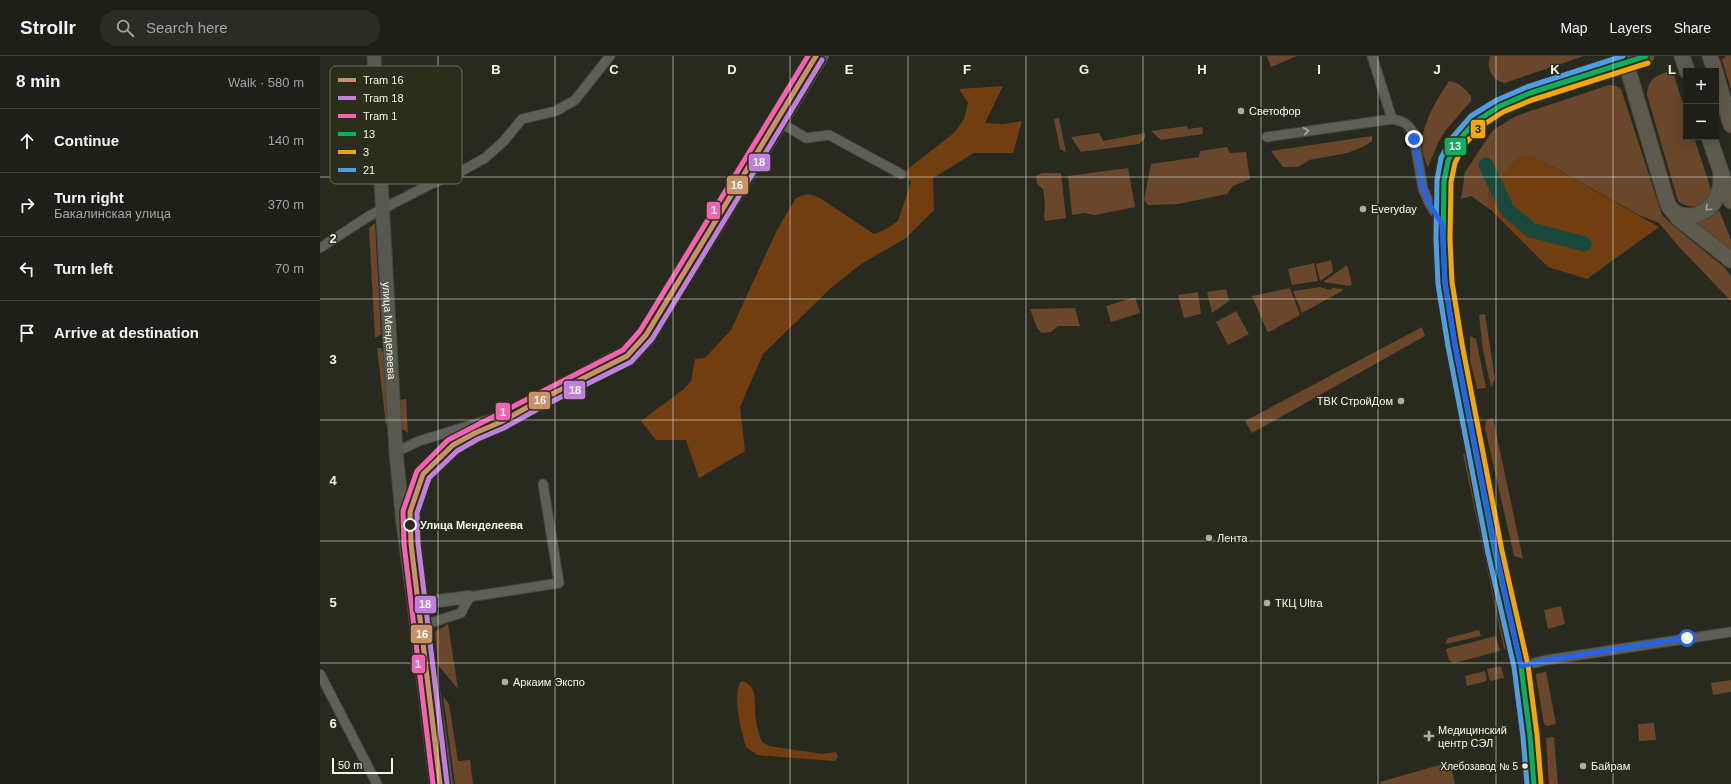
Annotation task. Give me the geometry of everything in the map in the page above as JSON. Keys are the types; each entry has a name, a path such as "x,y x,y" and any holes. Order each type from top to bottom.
{"main road":[{"name":"улица Менделеева","path":"374,56 375,66"},
{"path":"1534,784 1530,736 1521,666 1496,552 1455,345 1445,283 1442,224 1444,181 1448,161 1458,142 1475,122 1500,106 1530,93 1624,60 1646,56"},
{"path":"1682,56 1686,68"},
{"path":"1710,56 1714,68"},
{"path":"1624,60 1668,205 1679,219 1731,260"},
{"path":"1719,85 1731,125"},
{"path":"1710,140 1731,201"},
{"path":"1668,205 1672,210 1681,214 1692,216 1703,213 1716,199 1719,191 1721,173"},
{"name":"улица Менделеева","path":"381,184 396,452 403,523 436,784"},
{"name":"улица Менделеева","path":"414,604 421,626 434,691 446,784"}],"street":[{"path":"462,171 485,158 503,142 522,119 556,111 574,100 610,56"},
{"path":"396,452 419,441 501,416 625,350 648,342 824,56"},
{"path":"1372,56 1392,119"},
{"path":"1267,137 1392,119 1403,121 1408,125 1412,132 1423,189 1430,205 1442,224"},
{"path":"783,124 806,138 829,135 901,174"},
{"path":"320,248 382,209 431,184"},
{"path":"414,604 559,583 543,484"},
{"path":"421,626 461,613 469,597"},
{"path":"1521,666 1548,660 1731,632"},
{"path":"320,674 376,784"}],"shaded area":[{"path":"1267,56 1297,56 1271,67"},
{"path":"1490,56 1584,56 1505,83 1500,82 1491,74 1489,65"},
{"path":"1726,56 1731,56 1731,89 1722,60"},
{"path":"1672,70 1683,103 1683,140 1695,140 1711,190 1708,201 1699,206 1688,206 1678,201 1647,95 1649,84 1658,76"},
{"path":"1449,81 1459,84 1464,88 1471,96 1471,101 1445,131 1438,143 1428,167 1422,144 1423,133 1431,111"},
{"path":"1609,85 1616,86 1621,89 1662,215 1724,267 1731,276 1731,301 1680,248 1659,223 1639,215 1544,162 1488,191 1491,210 1471,196 1461,199 1465,172 1493,130 1516,116"},
{"path":"1003,86 985,123 1003,124 1022,121 1013,153 974,153 933,178 934,210 906,238 861,264 830,289 763,354 740,407 745,451 699,478 686,440 656,440 641,421 684,389 691,381 695,359 705,358 731,330 777,230 796,198 808,194 820,198 874,234 886,229 898,221 911,182 904,172 954,133 964,119 968,103 959,89"},
{"path":"1059,118 1066,152 1060,149 1054,119"},
{"path":"1187,126 1188,129 1202,127 1203,134 1161,140 1151,131"},
{"path":"1099,133 1103,141 1145,133 1145,137 1139,144 1081,152 1071,137"},
{"path":"1372,136 1372,141 1363,147 1347,153 1309,160 1298,167 1283,167 1271,151"},
{"path":"1227,147 1230,153 1246,152 1250,179 1233,186 1227,194 1178,204 1148,205 1144,200 1151,164 1199,157 1200,151"},
{"path":"1523,156 1531,156 1544,162 1659,227 1587,279 1548,267 1491,210 1488,191 1516,159"},
{"path":"1128,168 1135,207 1095,215 1084,213 1072,215 1068,176"},
{"path":"1042,173 1061,173 1066,218 1045,221 1043,189 1037,184 1036,176"},
{"path":"1719,210 1731,240 1731,250 1695,222 1708,219"},
{"path":"375,223 381,334 375,338 369,228"},
{"path":"1331,260 1333,272 1320,281 1316,264"},
{"path":"1314,263 1318,281 1292,285 1288,269"},
{"path":"1347,265 1352,284 1350,286 1323,282"},
{"path":"1320,287 1330,290 1333,288 1342,289 1342,291 1302,313 1293,291"},
{"path":"1290,288 1300,315 1269,332 1267,331 1252,296"},
{"path":"1226,289 1229,301 1212,313 1207,292"},
{"path":"1198,292 1201,314 1184,318 1178,295"},
{"path":"1135,297 1140,313 1111,322 1106,306"},
{"path":"1075,308 1080,326 1058,326 1051,332 1042,333 1037,328 1030,309"},
{"path":"1236,311 1249,334 1228,345 1216,322"},
{"path":"1485,314 1495,379 1491,387 1483,350 1479,315"},
{"path":"1422,327 1425,336 1252,433 1245,421"},
{"path":"1470,336 1476,339 1486,388 1477,389 1470,360"},
{"path":"377,348 381,348 383,352 388,425 386,425"},
{"path":"406,399 408,433 402,429 400,400"},
{"path":"1493,418 1523,559 1514,556 1485,428 1487,421"},
{"path":"1468,453 1509,648 1504,649 1463,454"},
{"path":"1561,606 1565,624 1548,629 1544,610"},
{"path":"448,624 458,689 438,665 435,632"},
{"path":"1479,630 1481,636 1445,644 1448,638"},
{"path":"1496,636 1500,651 1454,663 1449,660 1446,649"},
{"path":"1501,666 1504,678 1490,681 1487,669"},
{"path":"1485,671 1487,681 1467,686 1465,676"},
{"path":"1546,672 1556,724 1547,726 1544,724 1536,676 1536,674"},
{"path":"1731,680 1731,692 1713,695 1711,683"},
{"path":"741,681 747,683 753,691 756,724 762,742 769,746 822,754 836,752 838,757 835,761 757,755 746,747 737,704 738,687"},
{"path":"443,696 449,704 458,761 470,760 473,784 455,784"},
{"path":"1654,723 1656,740 1639,741 1638,724"},
{"path":"1554,737 1558,784 1549,784 1546,738"},
{"path":"1450,762 1455,784 1381,784 1380,782"}],"waterway":[{"path":"1486,165 1507,210 1531,230 1584,244"}],"tram line":[{"name":"1","path":"433,784 404,544 403,511 417,471 448,440 623,350 640,331 808,56"},
{"name":"16","path":"440,784 411,544 410,512 423,474 453,445 475,433 501,422 542,399 627,356 646,335 816,56"},
{"name":"18","path":"447,783 418,543 417,513 429,478 457,451 631,362 652,339 822,60"}],"transit line":[{"name":"21","path":"1527,784 1523,737 1514,667 1488,553 1448,346 1438,284 1436,239 1437,180 1441,158 1452,138 1471,116 1497,100 1527,87 1623,56"},
{"name":"13","path":"1534,784 1530,736 1521,666 1495,552 1455,345 1445,283 1443,239 1444,181 1448,161 1458,141 1475,122 1500,106 1530,93 1646,56"},
{"name":"3","path":"1541,783 1537,735 1528,665 1502,551 1462,344 1452,282 1450,239 1451,182 1455,163 1464,145 1480,127 1503,112 1532,100 1648,63"}],"place":[{"name":"Светофор","path":"1241,111"},
{"name":"Everyday","path":"1363,209"},
{"name":"ТВК СтройДом","path":"1401,401"},
{"name":"Улица Менделеева","path":"410,525"},
{"name":"Лента","path":"1209,538"},
{"name":"ТКЦ Ultra","path":"1267,603"},
{"name":"Аркаим Экспо","path":"505,682"},
{"name":"Медицинский центр СЭЛ","path":"1429,736"},
{"name":"Хлебозавод № 5","path":"1525,766"},
{"name":"Байрам","path":"1583,766"}],"route":[{"path":"1414,139 1423,189 1430,205 1442,224 1445,283 1455,345 1496,552 1521,666 1548,660 1687,638"}]}
